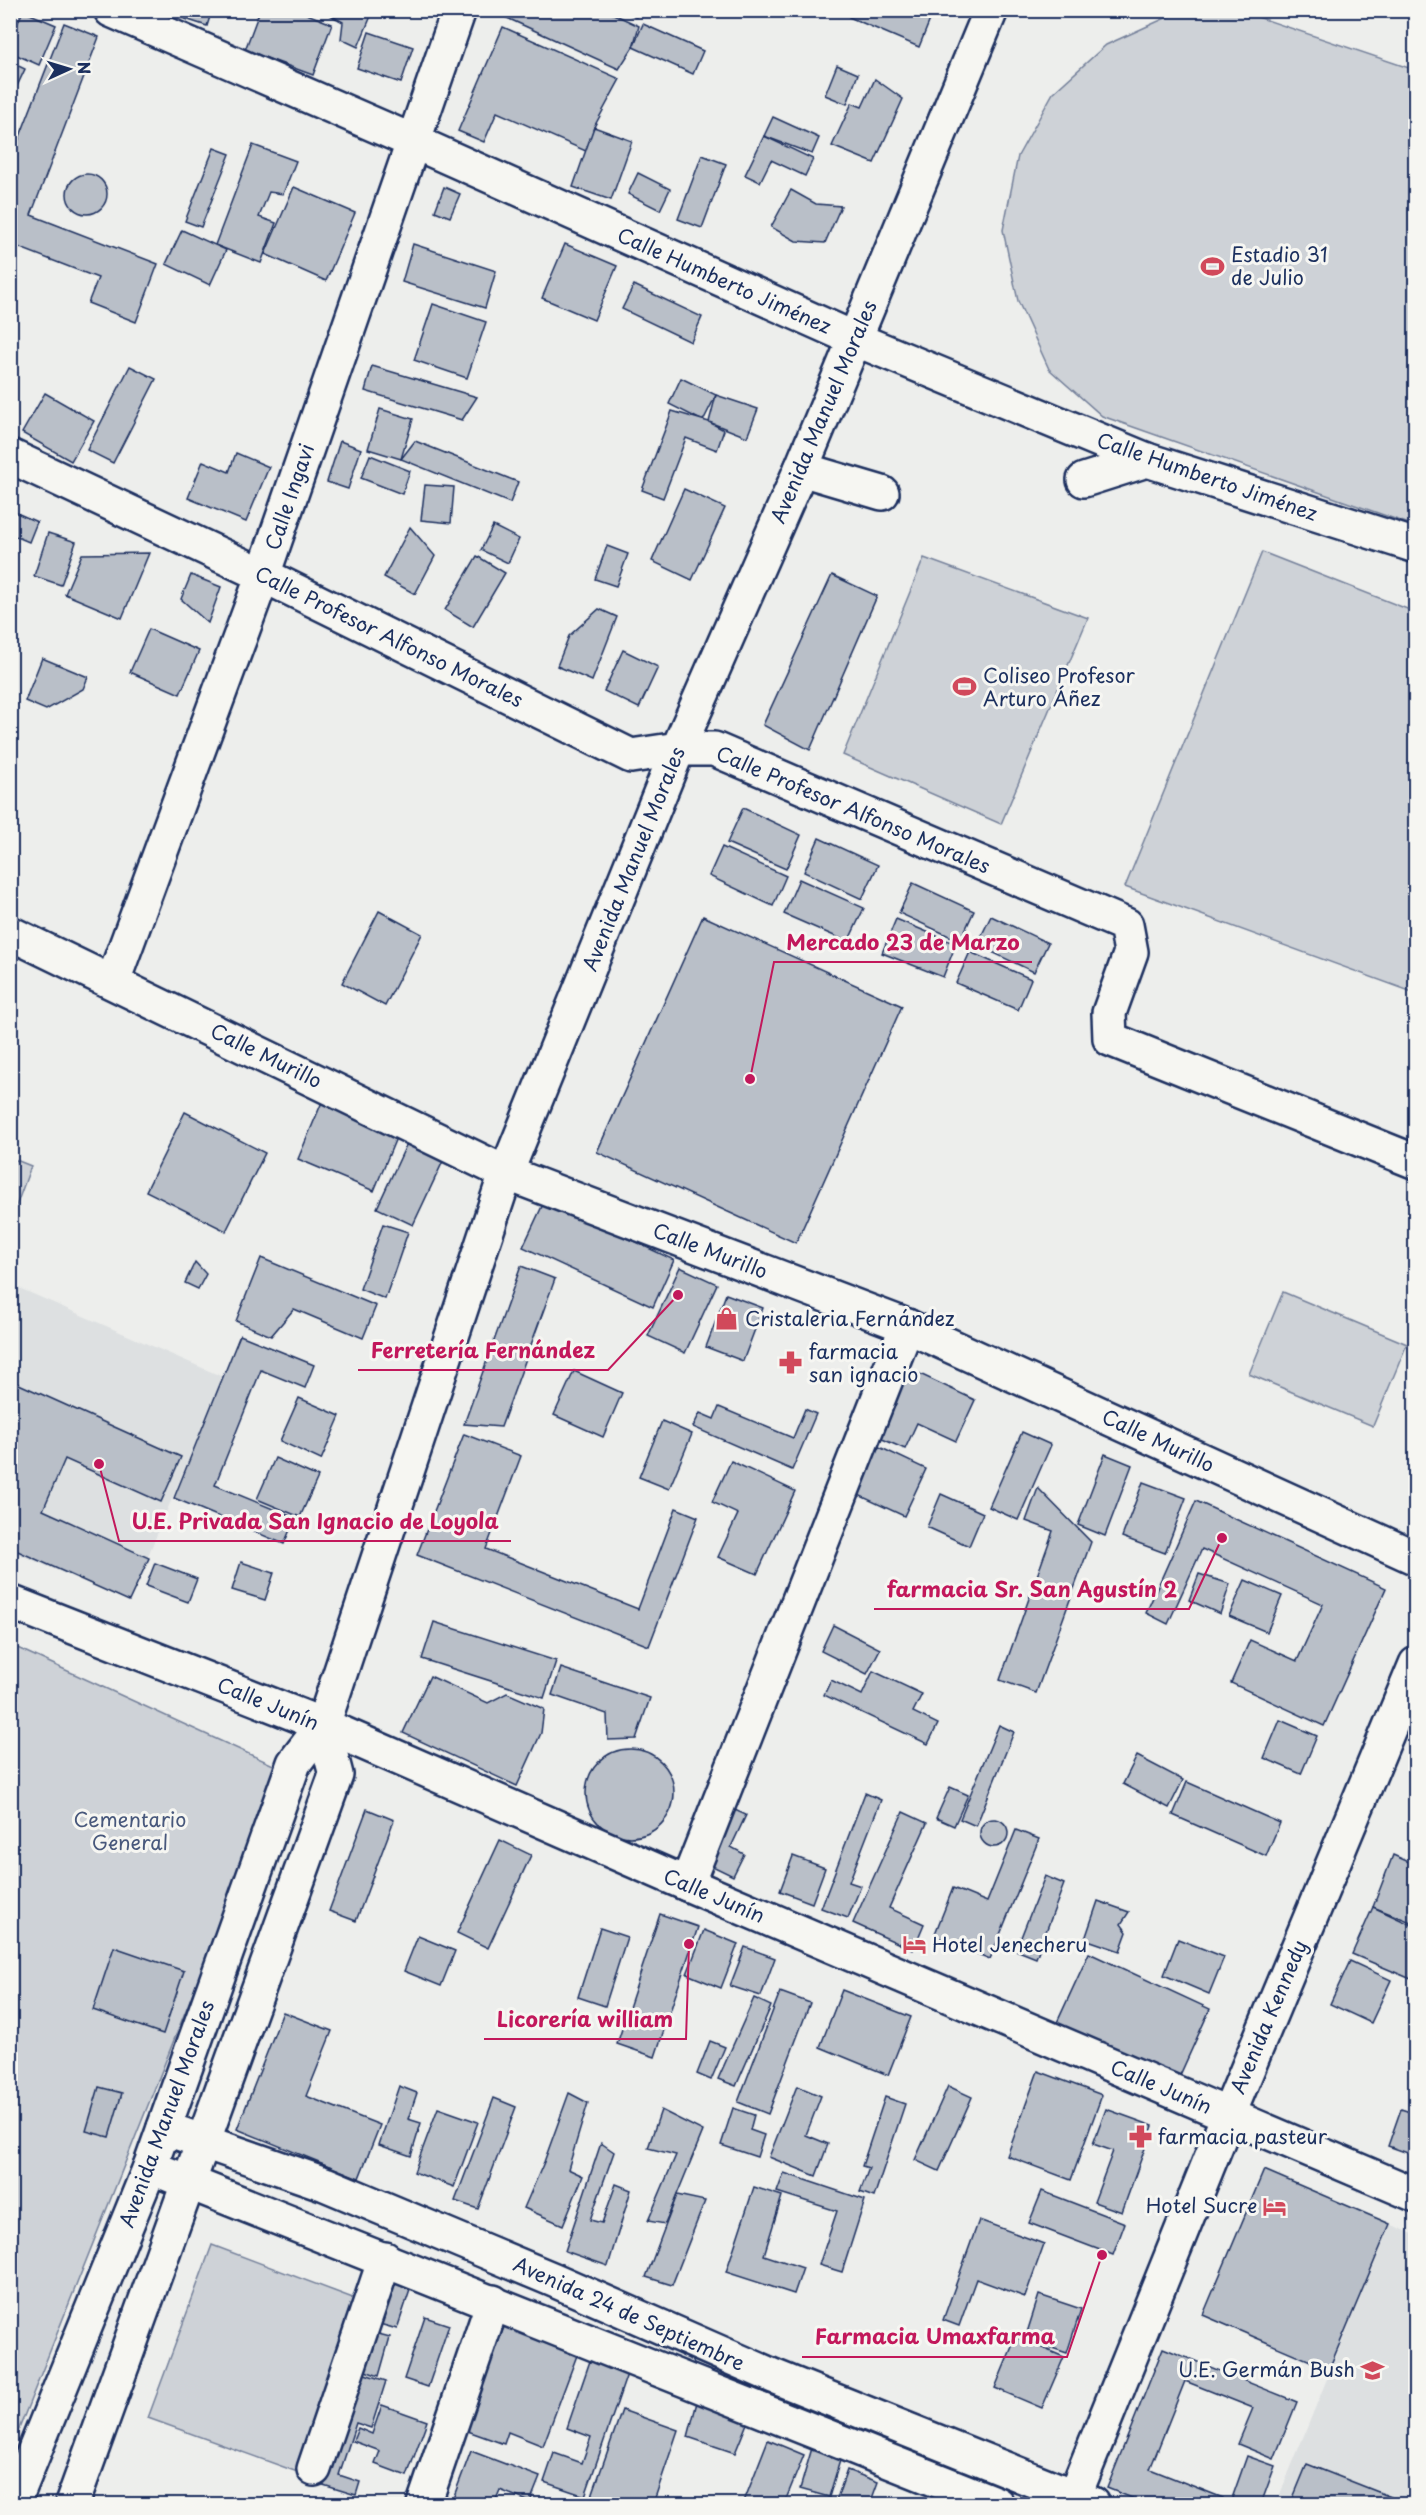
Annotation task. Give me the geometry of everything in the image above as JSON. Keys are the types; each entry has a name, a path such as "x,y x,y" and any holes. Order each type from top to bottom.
{"street":[{"name":"Calle Humberto Jiménez","path":"111,10 412,141 855,339 1147,460 1416,546"},
{"name":"Calle Ingavi","path":"113,981 263,575 459,10"},
{"name":"Avenida Manuel Morales","path":"12,2505 150,2167 294,1763 322,1725 506,1173 678,749 801,469 991,10"},
{"name":"Calle Profesor Alfonso Morales","path":"10,456 263,575 631,756 678,749 714,749 1126,925 1131,952 1109,1013 1110,1039 1416,1162"},
{"path":"1084,480 1147,460"},
{"path":"801,469 882,493"},
{"name":"Calle Murillo","path":"10,933 506,1173 907,1326 1416,1558"},
{"path":"687,1884 907,1326"},
{"name":"Calle Junín","path":"10,1602 322,1725 1228,2116 1416,2194"},
{"name":"Avenida Kennedy","path":"1079,2502 1228,2116 1416,1664"},
{"path":"72,2505 336,1775 322,1725"},
{"name":"Avenida 24 de Septiembre","path":"164,2128 325,2184 554,2280 773,2376 1079,2502"},
{"name":"Avenida 24 de Septiembre","path":"150,2167 997,2505"},
{"path":"314,2469 385,2259"},
{"path":"424,2505 493,2302"}],"shaded area":[{"path":"10,1284 223,1377 129,1601 11,1551"},
{"name":"U.E. Germán Bush","path":"1390,2224 1415,2235 1415,2504 1276,2504"}],"green space":[{"name":"Estadio 31 de Julio","path":"1240,11 1415,70 1415,526 1102,416 1049,369 1018,301 1003,230 1018,156 1053,93 1106,45 1172,15"},
{"path":"1262,552 1415,612 1415,993 1125,887"},
{"name":"Coliseo Profesor Arturo Áñez","path":"924,558 1088,618 1001,824 843,755"},
{"path":"11,1158 31,1166 11,1220"},
{"path":"1283,1292 1407,1344 1373,1426 1249,1374"},
{"name":"Cementario General","path":"11,1645 282,1769 11,2449"},
{"path":"212,2245 366,2303 303,2474 148,2418"}],"building":[{"path":"10,10 21,10 10,33"},
{"path":"181,10 212,10 207,26 179,17"},
{"path":"260,10 297,10 332,24 313,75 245,50"},
{"path":"321,10 346,10 345,13 371,16 358,47 341,39 343,22"},
{"path":"508,10 605,10 639,26 633,47 619,69 505,17"},
{"path":"618,10 638,10 636,17"},
{"path":"852,10 934,10 919,47 849,17"},
{"path":"23,11 56,25 39,65 10,52 10,40"},
{"path":"64,23 99,37 31,215 158,264 136,322 88,303 98,278 10,244 10,162"},
{"path":"643,24 703,51 693,74 633,47"},
{"path":"503,27 620,79 594,127 588,152 497,112 484,142 458,131"},
{"path":"369,32 413,47 401,83 357,68"},
{"path":"10,62 25,69 10,101"},
{"path":"837,65 858,74 847,104 825,95"},
{"path":"875,79 903,99 874,163 832,146 852,103 862,107"},
{"path":"773,117 819,138 812,154 764,136"},
{"path":"594,127 632,141 611,200 573,187"},
{"path":"764,136 813,159 805,176 771,160 760,182 745,175"},
{"path":"253,145 296,161 283,194 269,192 259,217 276,223 261,263 215,245"},
{"path":"214,148 230,154 201,227 185,221"},
{"path":"702,155 726,164 702,228 678,219"},
{"path":"638,173 670,189 660,210 628,194"},
{"path":"87,174 101,180 107,194 101,208 87,214 73,208 67,194 73,180"},
{"path":"294,187 355,213 326,281 265,254"},
{"path":"444,187 460,194 450,217 435,211"},
{"path":"791,190 816,204 841,206 825,243 796,241 771,227"},
{"path":"182,230 226,250 210,285 166,264"},
{"path":"413,244 496,271 485,308 402,282"},
{"path":"565,244 617,266 594,320 542,298"},
{"path":"634,285 702,317 691,342 622,309"},
{"path":"433,304 486,322 467,378 414,360"},
{"path":"130,366 156,379 113,463 87,450"},
{"path":"372,366 477,397 462,420 365,391"},
{"path":"681,378 716,395 703,421 669,404"},
{"path":"45,393 94,421 71,461 22,433"},
{"path":"716,395 758,409 747,437 709,422"},
{"path":"380,409 413,419 401,459 368,449"},
{"path":"672,411 709,422 724,430 717,450 686,438 663,498 642,490"},
{"path":"340,441 361,449 348,489 327,482"},
{"path":"415,441 518,482 510,503 401,459"},
{"path":"236,453 269,467 246,522 188,498 203,461 229,472"},
{"path":"370,455 410,471 402,494 361,478"},
{"path":"425,485 454,487 451,523 421,520"},
{"path":"684,489 725,508 692,580 652,561"},
{"path":"10,510 37,522 29,542 10,534"},
{"path":"493,526 519,539 508,563 481,550"},
{"path":"410,527 435,556 415,594 384,577"},
{"path":"48,533 76,542 61,585 34,576"},
{"path":"607,546 628,554 616,586 595,579"},
{"path":"149,553 122,618 65,594 82,554"},
{"path":"477,556 505,573 473,627 445,610"},
{"path":"191,575 221,587 208,623 181,599"},
{"path":"832,575 877,596 810,750 763,725"},
{"path":"599,609 617,617 592,681 557,666 569,636"},
{"path":"149,629 199,651 180,694 130,672"},
{"path":"623,650 658,667 639,708 604,691"},
{"path":"42,658 88,677 83,689 46,710 25,701"},
{"path":"743,808 801,835 786,869 727,843"},
{"path":"819,838 878,865 862,899 804,872"},
{"path":"722,847 786,876 773,906 709,876"},
{"path":"799,879 864,908 848,942 784,914"},
{"path":"913,883 974,911 960,941 899,913"},
{"path":"379,911 422,934 385,1006 342,983"},
{"path":"703,916 902,1006 796,1243 597,1152"},
{"path":"991,916 1048,943 1034,972 977,945"},
{"path":"896,919 956,944 943,977 882,953"},
{"path":"970,952 1031,979 1018,1010 956,983"},
{"path":"322,1102 398,1133 374,1191 298,1159"},
{"path":"185,1112 265,1153 226,1231 146,1191"},
{"path":"408,1141 444,1159 413,1225 377,1208"},
{"path":"545,1200 674,1260 653,1307 523,1247"},
{"path":"383,1224 408,1232 385,1299 360,1289"},
{"path":"261,1258 376,1306 363,1338 294,1309 271,1336 236,1321"},
{"path":"195,1262 206,1274 198,1289 185,1283"},
{"path":"521,1266 555,1279 501,1427 464,1424"},
{"path":"680,1267 717,1284 685,1353 648,1336"},
{"path":"726,1294 763,1308 743,1361 706,1347"},
{"path":"240,1335 314,1365 305,1388 261,1370 215,1485 295,1518 284,1544 174,1498"},
{"path":"903,1366 975,1400 956,1441 917,1423 905,1449 871,1434"},
{"path":"574,1371 622,1393 603,1437 554,1415"},
{"path":"10,1380 181,1457 161,1502 65,1459 43,1510 149,1558 129,1601 11,1548 10,1550"},
{"path":"299,1398 340,1416 321,1460 280,1441"},
{"path":"719,1407 793,1438 805,1409 816,1414 792,1470 693,1427 700,1413 714,1419"},
{"path":"662,1421 692,1434 669,1489 639,1477"},
{"path":"1022,1432 1051,1445 1018,1520 989,1507"},
{"path":"464,1434 521,1456 486,1549 638,1609 676,1508 698,1517 649,1646 417,1555"},
{"path":"873,1444 926,1469 904,1516 852,1492"},
{"path":"1105,1454 1132,1465 1105,1536 1078,1525"},
{"path":"275,1458 318,1477 300,1517 257,1499"},
{"path":"731,1461 795,1491 757,1574 718,1557 738,1514 712,1502"},
{"path":"1143,1482 1186,1498 1165,1553 1122,1537"},
{"path":"1038,1488 1091,1542 1036,1693 1000,1680 1053,1531 1026,1521"},
{"path":"941,1494 983,1513 969,1546 927,1527"},
{"path":"1196,1501 1386,1588 1324,1726 1231,1683 1250,1640 1297,1661 1323,1604 1202,1549 1168,1624 1146,1613"},
{"path":"241,1562 274,1573 265,1600 232,1590"},
{"path":"155,1563 197,1579 188,1602 146,1586"},
{"path":"1199,1574 1230,1584 1220,1614 1189,1600"},
{"path":"1245,1580 1282,1596 1267,1632 1229,1616"},
{"path":"434,1622 556,1661 544,1698 422,1659"},
{"path":"833,1625 880,1649 867,1674 821,1651"},
{"path":"561,1668 650,1698 636,1739 608,1740 607,1714 552,1695"},
{"path":"873,1671 922,1694 913,1712 938,1724 928,1744 824,1695 831,1680 862,1695"},
{"path":"430,1676 488,1703 507,1693 544,1709 541,1733 517,1786 403,1733"},
{"path":"1280,1720 1317,1736 1301,1774 1264,1758"},
{"path":"999,1725 1014,1732 976,1826 960,1819"},
{"path":"630,1749 655,1756 667,1768 674,1793 667,1818 655,1830 630,1837 605,1830 593,1818 586,1793 593,1768 605,1756"},
{"path":"1137,1756 1183,1780 1169,1808 1123,1784"},
{"path":"1187,1782 1280,1823 1266,1856 1173,1815"},
{"path":"950,1787 968,1795 954,1826 936,1818"},
{"path":"865,1793 881,1800 849,1882 861,1886 848,1918 821,1908"},
{"path":"726,1806 746,1815 731,1847 744,1854 733,1876 700,1860"},
{"path":"367,1809 394,1820 356,1921 329,1911"},
{"path":"903,1812 927,1823 889,1908 924,1924 913,1950 853,1923"},
{"path":"994,1819 1004,1823 1008,1833 1004,1843 994,1847 984,1843 980,1833 984,1823"},
{"path":"1016,1830 1039,1839 990,1959 934,1936 953,1888 987,1902"},
{"path":"500,1840 531,1855 488,1948 457,1933"},
{"path":"1393,1855 1416,1865 1416,1924 1373,1907"},
{"path":"793,1856 825,1868 812,1903 780,1891"},
{"path":"1045,1876 1064,1884 1036,1958 1016,1950"},
{"path":"1098,1901 1129,1912 1121,1924 1127,1932 1120,1951 1085,1939"},
{"path":"1373,1907 1416,1927 1416,1968 1411,1979 1352,1954"},
{"path":"660,1914 698,1927 655,2057 617,2044"},
{"path":"600,1928 627,1937 605,2006 578,1997"},
{"path":"704,1930 738,1944 721,1988 687,1974"},
{"path":"418,1936 455,1951 441,1986 404,1971"},
{"path":"1178,1939 1224,1957 1209,1994 1164,1975"},
{"path":"114,1947 184,1971 163,2034 93,2010"},
{"path":"745,1947 775,1958 761,1996 730,1986"},
{"path":"1089,1953 1210,2009 1176,2084 1055,2027"},
{"path":"1350,1961 1391,1980 1371,2023 1330,2004"},
{"path":"842,1990 911,2017 888,2075 820,2047"},
{"path":"780,1992 810,2003 768,2114 738,2102"},
{"path":"754,1998 771,2006 736,2086 718,2079"},
{"path":"283,2012 332,2031 306,2096 380,2125 359,2178 237,2129"},
{"path":"710,2041 725,2047 711,2080 697,2074"},
{"path":"1038,2071 1102,2095 1071,2180 1007,2156"},
{"path":"399,2086 417,2093 408,2119 421,2123 411,2156 379,2145"},
{"path":"797,2086 821,2096 806,2135 828,2144 816,2176 769,2157"},
{"path":"948,2086 972,2097 939,2171 915,2160"},
{"path":"99,2087 122,2093 109,2137 86,2131"},
{"path":"569,2093 588,2103 568,2169 583,2176 563,2225 524,2208 544,2162"},
{"path":"885,2097 905,2104 874,2197 860,2192 869,2168 862,2166"},
{"path":"494,2098 516,2107 478,2209 455,2201"},
{"path":"438,2108 478,2122 454,2187 414,2172"},
{"path":"733,2108 754,2115 750,2130 764,2135 757,2157 721,2145"},
{"path":"1106,2109 1153,2126 1122,2212 1094,2202 1113,2151 1093,2144"},
{"path":"1401,2109 1416,2114 1416,2156 1388,2146"},
{"path":"661,2110 703,2131 665,2224 648,2221 676,2155 648,2148"},
{"path":"601,2143 614,2152 590,2220 602,2223 616,2184 631,2190 608,2266 565,2251"},
{"path":"1264,2170 1390,2224 1329,2369 1203,2315"},
{"path":"784,2173 865,2200 842,2272 819,2265 837,2211 777,2192"},
{"path":"754,2187 782,2196 764,2255 803,2268 794,2294 726,2272"},
{"path":"1042,2191 1125,2223 1113,2255 1029,2223"},
{"path":"677,2195 705,2201 672,2285 646,2277"},
{"path":"979,2220 1044,2244 1025,2297 976,2279 959,2326 943,2320"},
{"path":"393,2271 414,2278 397,2329 376,2323"},
{"path":"1039,2295 1081,2309 1067,2353 1025,2339"},
{"path":"425,2317 449,2325 428,2387 404,2379"},
{"path":"506,2322 579,2350 543,2446 508,2432 504,2444 465,2430"},
{"path":"371,2332 390,2337 379,2376 360,2369"},
{"path":"1016,2337 1064,2357 1042,2408 995,2388"},
{"path":"1163,2348 1297,2402 1274,2459 1238,2444 1253,2408 1185,2381 1150,2469 1223,2498 1220,2504 1147,2504 1107,2488"},
{"path":"590,2361 627,2374 585,2496 544,2482 554,2453 582,2463 591,2437 567,2428"},
{"path":"356,2371 386,2381 371,2428 356,2423 339,2475 360,2482 356,2495 320,2484"},
{"path":"697,2402 748,2421 735,2453 688,2437"},
{"path":"382,2405 427,2421 407,2476 375,2464 380,2451 353,2441 358,2428 372,2434"},
{"path":"622,2410 678,2430 653,2504 589,2504"},
{"path":"768,2440 804,2455 784,2504 743,2504"},
{"path":"812,2448 841,2457 829,2497 800,2489"},
{"path":"471,2451 540,2477 530,2502 500,2490 494,2504 451,2504"},
{"path":"1247,2456 1275,2466 1261,2504 1230,2504"},
{"path":"1307,2464 1391,2497 1388,2504 1309,2504 1293,2498"},
{"path":"847,2470 878,2482 870,2504 835,2504"}],"place":[{"name":"Estadio 31 de Julio","path":"1213,266"},
{"name":"Coliseo Profesor Arturo Áñez","path":"965,687"},
{"name":"Mercado 23 de Marzo","path":"750,1079"},
{"name":"Ferretería Fernández","path":"678,1295"},
{"name":"Cristaleria Fernández","path":"727,1319"},
{"name":"farmacia san ignacio","path":"791,1363"},
{"name":"U.E. Privada San Ignacio de Loyola","path":"99,1464"},
{"name":"farmacia Sr. San Agustín 2","path":"1222,1538"},
{"name":"Licorería william","path":"689,1944"},
{"name":"Hotel Jenecheru","path":"914,1945"},
{"name":"farmacia pasteur","path":"1140,2137"},
{"name":"Hotel Sucre","path":"1275,2206"},
{"name":"Farmacia Umaxfarma","path":"1102,2255"},
{"name":"U.E. Germán Bush","path":"1373,2370"}]}
